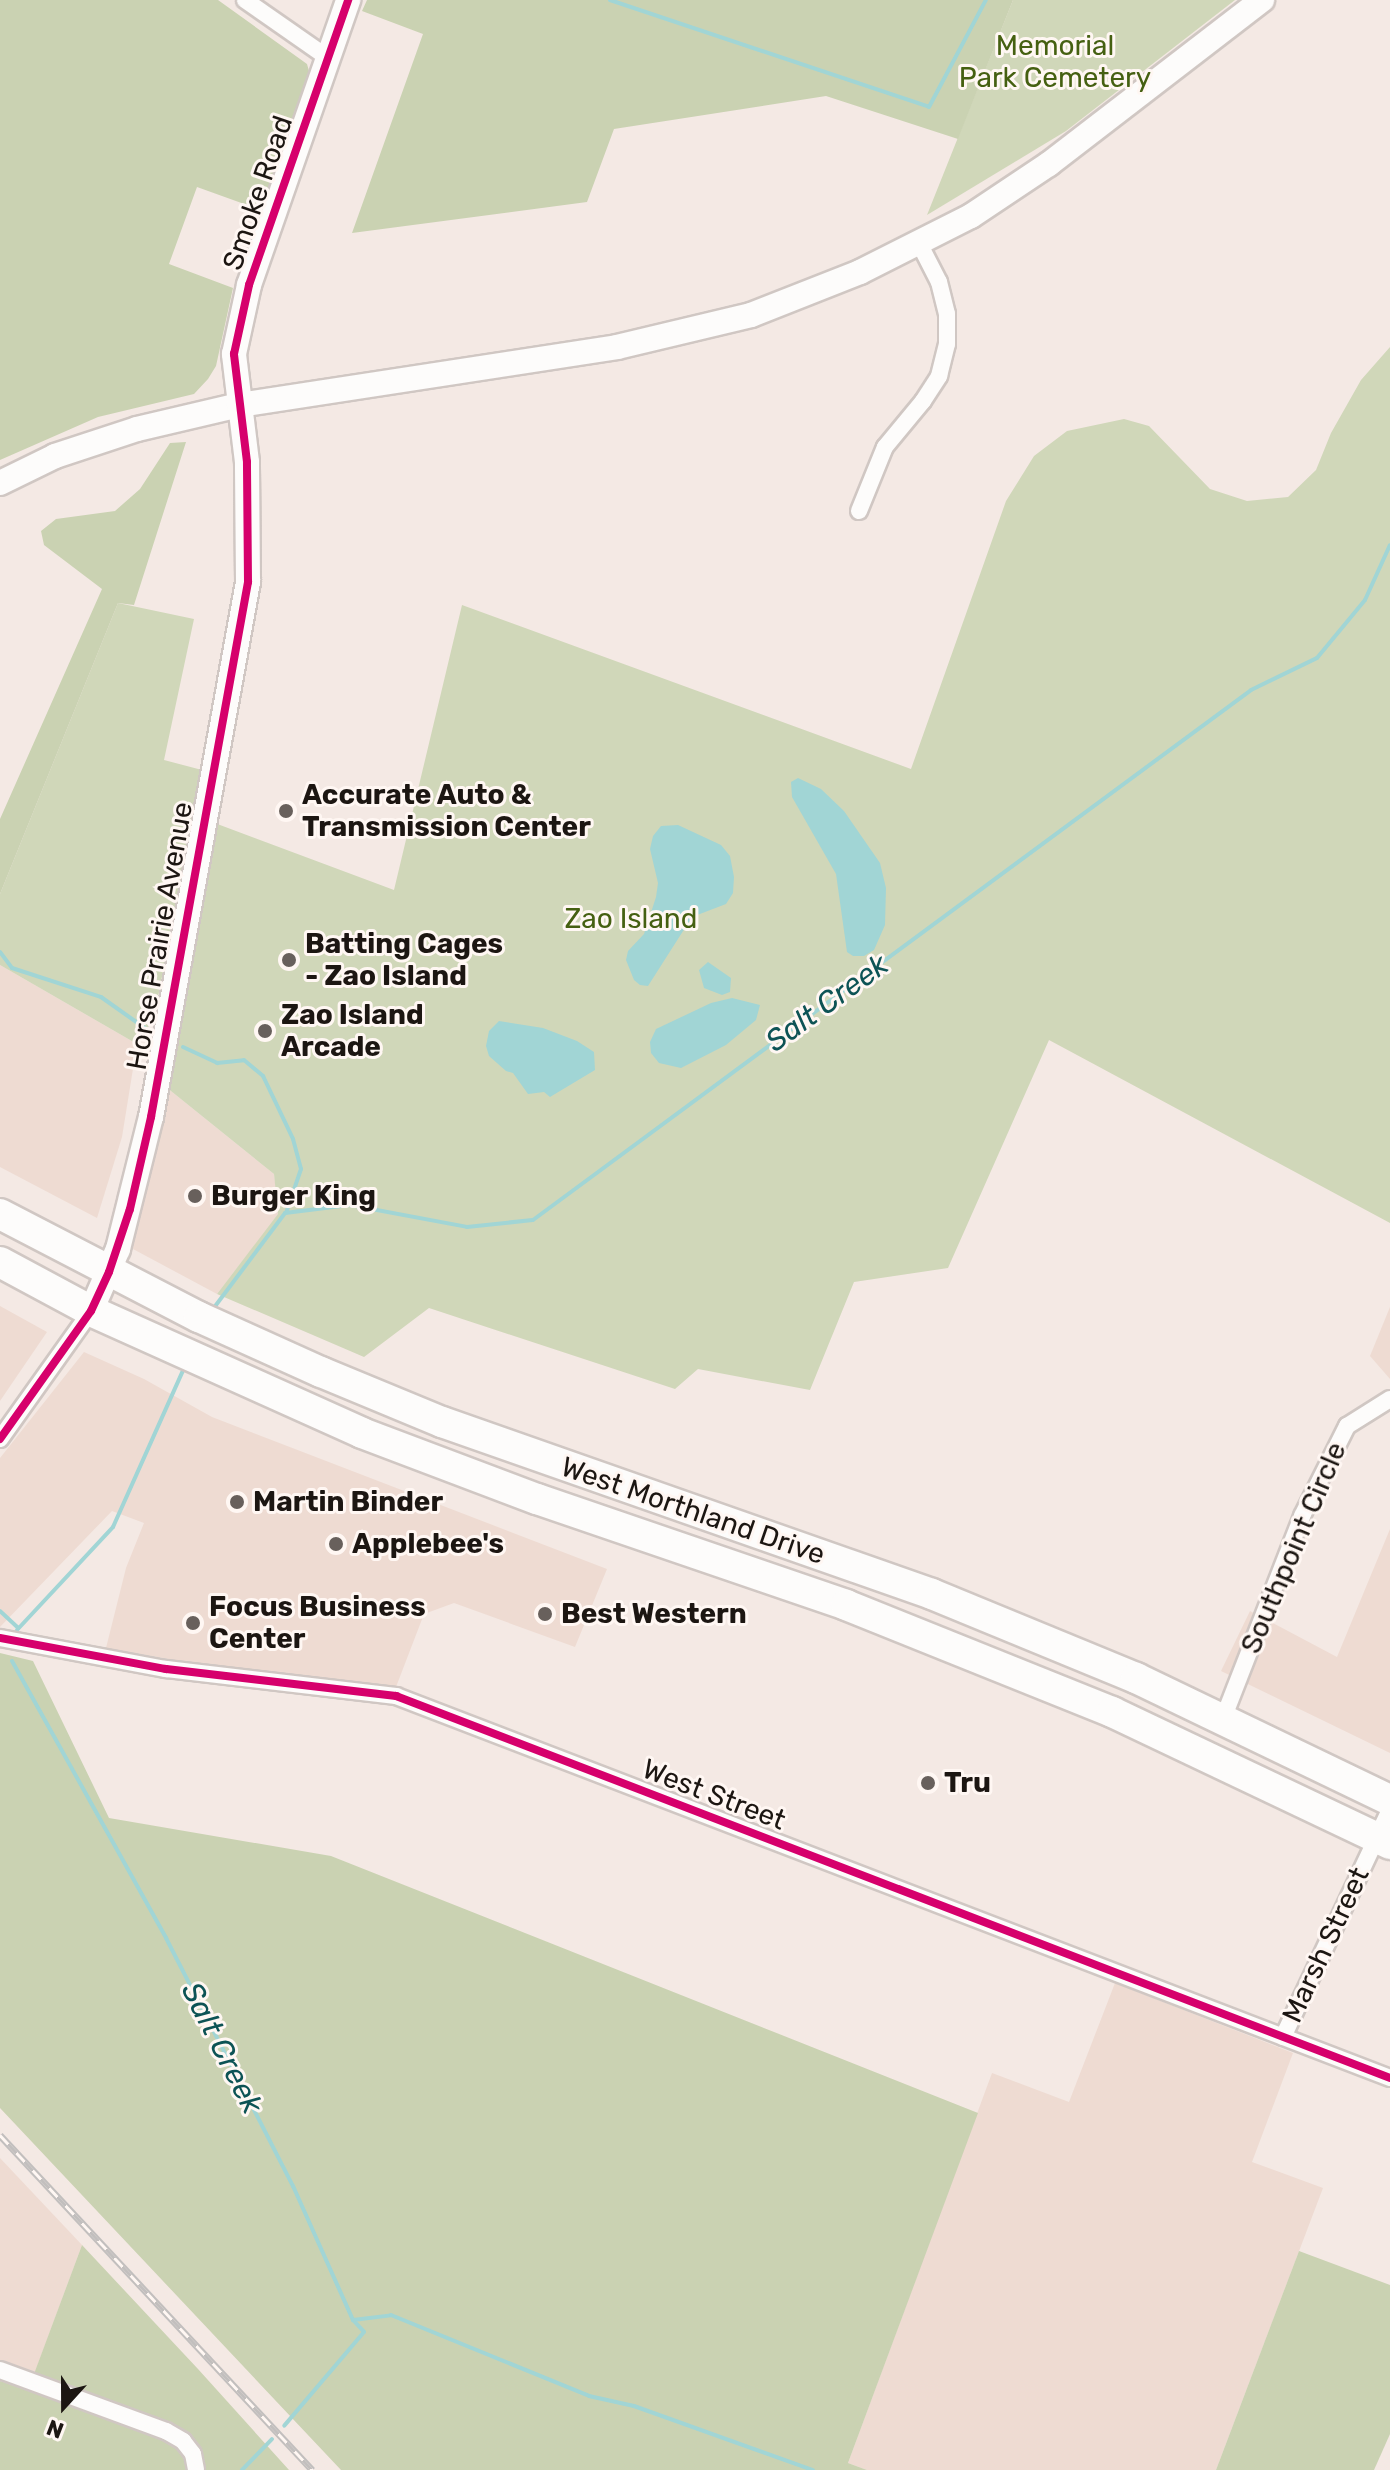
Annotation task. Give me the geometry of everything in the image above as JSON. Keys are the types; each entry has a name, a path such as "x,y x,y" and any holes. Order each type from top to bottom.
{"highway":[{"name":"West Morthland Drive","path":"0,1214 199,1317 442,1422 932,1594 1136,1678 1390,1800"},
{"name":"West Morthland Drive","path":"0,1262 91,1311 362,1433 537,1499 846,1605 1112,1712 1383,1841"}],"main road":[{"name":"Smoke Road","path":"239,405 234,354 249,285 348,0"},
{"path":"0,483 55,456 137,429 239,405 617,347 700,330 751,315 860,272 971,216 1049,164 1262,0"},
{"name":"Horse Prairie Avenue","path":"91,1311 109,1272 130,1209 151,1117 248,582 247,462 239,405"}],"street":[{"path":"245,0 328,58"},
{"path":"859,511 885,447 939,376 947,344 947,314 939,282 919,243"},
{"name":"Horse Prairie Avenue","path":"0,1439 91,1311"},
{"name":"Southpoint Circle","path":"1223,1719 1302,1516 1347,1426 1390,1399"},
{"name":"West Street","path":"0,1638 166,1669 396,1696 1390,2078"},
{"name":"Marsh Street","path":"1283,2037 1383,1841 1390,1810"},
{"path":"0,2370 166,2431 183,2441 193,2454 196,2470"}],"shaded area":[{"path":"0,965 137,1044 122,1137 97,1218 0,1167"},
{"path":"161,1083 274,1174 279,1214 217,1294 133,1249 132,1232 145,1195"},
{"path":"0,1306 47,1332 0,1401"},
{"path":"1390,1307 1390,1379 1370,1356"},
{"path":"84,1352 144,1379 212,1417 607,1569 575,1647 454,1603 424,1614 396,1687 261,1675 106,1648 126,1568 144,1523 112,1511 0,1627 0,1458"},
{"path":"1390,1529 1390,1753 1221,1671 1250,1611 1337,1657"},
{"path":"1115,1983 1293,2053 1252,2162 1323,2188 1216,2470 867,2470 848,2463 992,2073 1069,2102"},
{"path":"0,2158 82,2245 28,2391 0,2381"}],"green space":[{"path":"0,0 218,0 307,64 311,78 261,210 197,187 169,264 233,288 216,366 208,379 194,394 98,417 0,460"},
{"path":"367,0 1013,0 958,139 826,96 614,129 587,202 352,233 423,34 362,11"},
{"name":"Memorial Park Cemetery","path":"1013,0 1235,0 1066,131 927,215"},
{"name":"Zao Island","path":"1390,347 1390,1223 1049,1040 948,1268 854,1282 810,1390 698,1369 675,1389 429,1308 364,1357 217,1294 278,1214 274,1174 161,1083 212,822 394,890 462,605 911,769 1006,501 1034,456 1067,431 1124,419 1149,426 1210,489 1247,501 1288,497 1316,470 1331,433 1361,380"},
{"path":"186,442 134,605 118,603 0,894 0,819 102,589 44,545 41,531 56,519 115,511 140,489 170,443"},
{"path":"118,603 194,619 164,760 202,770 154,1018 137,1044 0,965 0,894"},
{"path":"0,1653 33,1661 109,1818 331,1856 978,2113 848,2463 867,2470 341,2470 0,2108"},
{"path":"82,2245 289,2470 0,2470 0,2381 28,2390"},
{"path":"1299,2251 1390,2285 1390,2434 1374,2470 1216,2470"}],"water":[{"path":"798,778 821,789 844,811 880,863 886,888 885,925 874,950 864,956 853,956 847,952 836,874 792,797 791,782"},
{"path":"678,825 721,845 730,856 733,893 726,904 692,917 648,986 640,985 634,980 626,960 628,951 644,934 656,897 658,883 650,849 653,836 661,826"},
{"path":"708,962 731,978 730,992 722,995 704,988 699,970"},
{"path":"732,998 760,1005 756,1020 726,1045 681,1068 659,1063 651,1053 650,1042 656,1029 711,1003"},
{"path":"499,1021 543,1028 577,1041 594,1052 595,1070 550,1097 544,1092 528,1094 513,1073 506,1071 489,1056 486,1046 489,1031"}],"waterway":[{"path":"610,0 929,107 986,0"},
{"name":"Salt Creek","path":"213,1309 285,1213 350,1205 467,1227 533,1220 1251,690 1317,658 1365,600 1390,545"},
{"path":"0,952 12,968 101,997 149,1031"},
{"path":"183,1047 217,1063 244,1060 263,1076 293,1139 301,1169 286,1213"},
{"name":"Salt Creek","path":"17,1630 113,1527 184,1368"},
{"path":"0,1611 18,1628"},
{"name":"Salt Creek","path":"12,1661 166,1938 293,2186 353,2320 364,2332 284,2426"},
{"path":"353,2320 391,2315 589,2396 634,2406 813,2470"},
{"name":"Salt Creek","path":"242,2470 272,2439"}],"railway":[{"path":"0,2135 312,2470"}],"cycle path":[{"path":"0,1439 91,1311 109,1272 130,1209 151,1117 248,582 247,462 234,354 249,285 348,0"},
{"path":"0,1638 166,1669 396,1696 1390,2078"}],"place":[{"name":"Accurate Auto & Transmission Center","path":"286,811"},
{"name":"Batting Cages - Zao Island","path":"289,960"},
{"name":"Zao Island Arcade","path":"265,1031"},
{"name":"Burger King","path":"195,1196"},
{"name":"Martin Binder","path":"237,1502"},
{"name":"Applebee's","path":"336,1544"},
{"name":"Best Western","path":"545,1614"},
{"name":"Focus Business Center","path":"193,1623"},
{"name":"Tru","path":"928,1783"}]}
